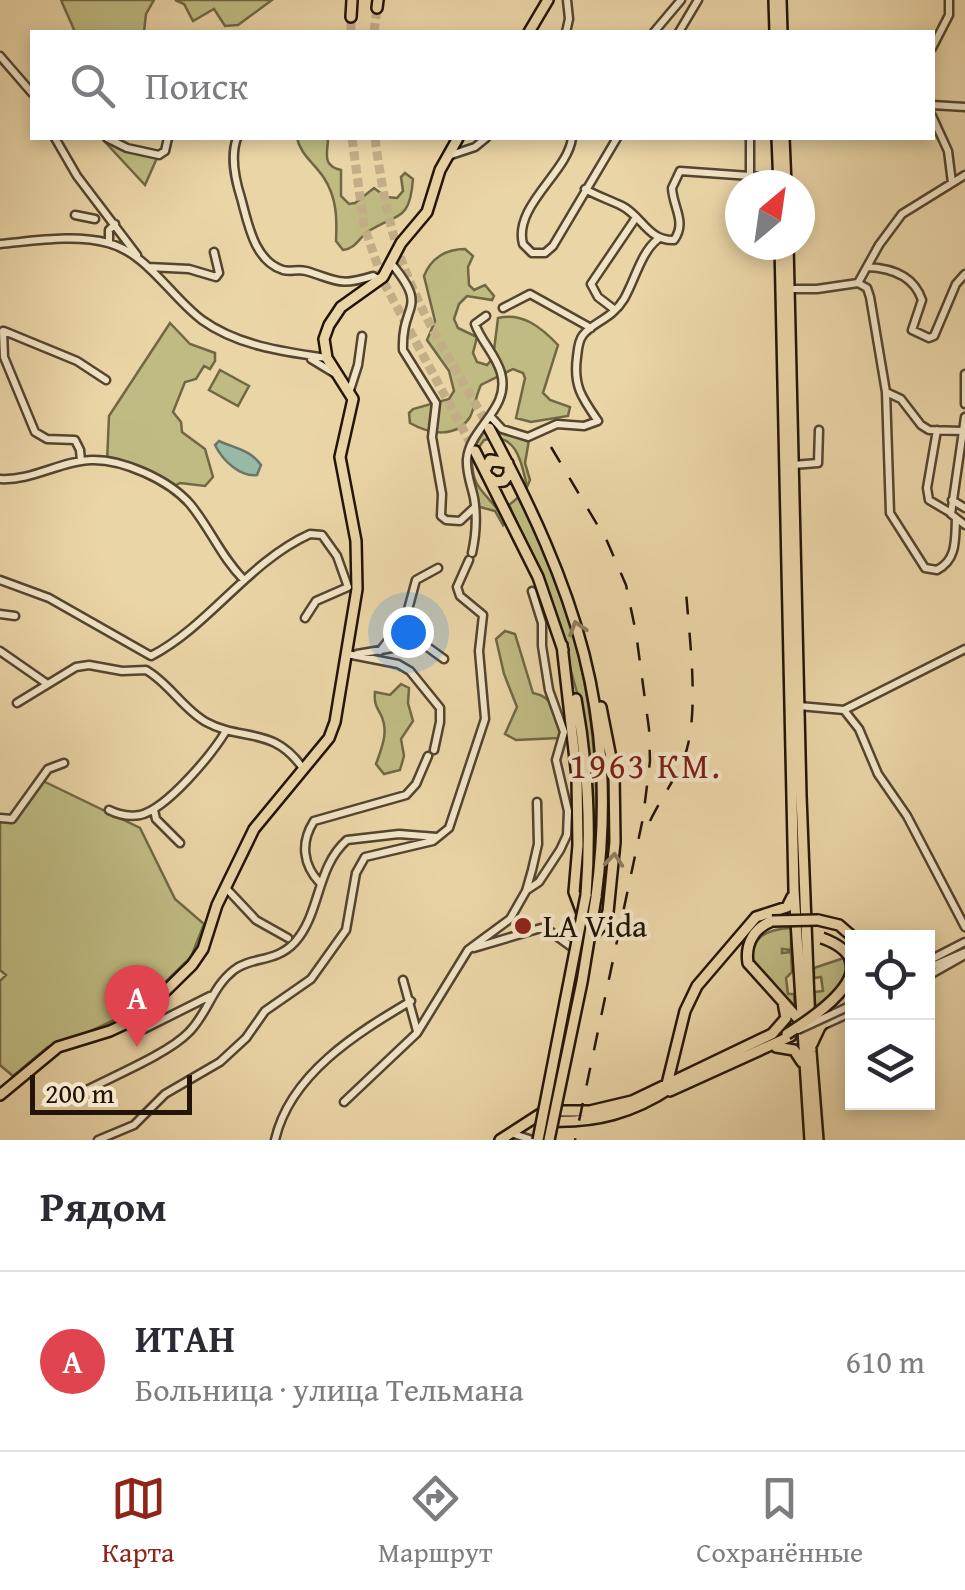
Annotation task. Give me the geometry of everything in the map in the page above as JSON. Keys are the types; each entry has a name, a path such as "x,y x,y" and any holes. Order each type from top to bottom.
{"main road":[{"path":"351,17 352,0"},
{"path":"529,30 548,0"},
{"path":"778,0 778,30"},
{"path":"0,1094 58,1047 129,1024 152,1006 198,957 259,822 304,771 333,729 348,654 356,541 340,457 354,404 350,390 327,358 324,339 341,307 380,280 401,242 431,205 446,156 457,140"},
{"path":"781,140 782,170"},
{"path":"785,260 814,1140"},
{"path":"786,289 794,890 806,1083 814,1140"},
{"path":"490,423 552,554 590,669 614,773 615,842 608,912 601,927 588,936"},
{"path":"475,450 538,577 575,694 586,757 591,896"},
{"path":"486,474 490,460 509,464"},
{"path":"486,474 493,482 502,482 508,476 509,464"},
{"path":"548,1116 588,936 574,892 577,777 562,646"},
{"path":"540,1140 582,982 591,896 603,839 600,740 590,669"},
{"path":"665,1088 692,994 753,920 787,907 794,890"},
{"path":"665,1088 788,1034 830,1004 851,975 852,962 847,952 812,932 806,920"},
{"path":"802,1030 800,1020 748,963 748,948 760,928 772,922 818,920 845,931"},
{"path":"811,1052 820,1027 845,999"},
{"path":"772,1034 786,1018 782,1002"},
{"path":"504,1137 522,1125 548,1116 613,1107 665,1088 764,1049 792,1032 787,1028 772,1034 665,1088"},
{"path":"764,1049 785,1046 798,1052 806,1083"}],"street":[{"path":"567,0 570,19 567,30"},
{"path":"656,30 680,0"},
{"path":"680,30 698,0"},
{"path":"935,42 950,15 949,0"},
{"path":"0,56 30,87"},
{"path":"935,105 965,107"},
{"path":"935,123 951,160 952,182"},
{"path":"56,140 141,260 204,321 254,344 327,358"},
{"path":"112,140 127,148 159,155 165,151 168,140"},
{"path":"238,140 233,158 238,190 252,238 265,256 284,270 304,270 326,280 351,281 373,276 380,280"},
{"path":"446,156 475,147 484,140"},
{"path":"572,140 521,228 522,244 538,254 554,246 616,140"},
{"path":"750,140 750,170"},
{"path":"586,190 625,208 658,238 674,240 680,232 672,188 677,175 685,169 725,174"},
{"path":"858,283 902,214 965,175"},
{"path":"75,214 95,219"},
{"path":"615,310 591,284 635,219"},
{"path":"109,243 108,230 114,224"},
{"path":"490,423 528,436 556,424 584,426 598,421 579,394 575,380 578,345 582,335 615,310 640,269 648,246 658,238"},
{"path":"0,244 109,243 141,260"},
{"path":"147,267 189,270 216,277 219,273 214,252"},
{"path":"391,264 408,283 412,294 403,350 436,403 432,437 442,494 441,516 460,521 475,506"},
{"path":"867,266 888,268 915,286 922,300 912,330 929,338 934,336 956,284 965,274"},
{"path":"786,289 858,283 867,288 886,392 890,513 925,568 936,570 948,563 953,553 959,520 951,500 963,448 965,418"},
{"path":"503,308 530,294 592,328"},
{"path":"98,1140 134,1125 165,1094 220,1062 246,1038 266,1011 316,974 346,930 356,874 365,857 439,837 450,828 486,716 478,651 483,616 460,596 457,587 470,556 475,506 467,456 476,435 490,423 502,378 475,324 486,316"},
{"path":"81,461 80,450 72,438 46,439 35,432 4,356 2,330 77,361 106,380"},
{"path":"350,390 362,336"},
{"path":"300,354 317,350 324,339"},
{"path":"300,354 319,362 342,380"},
{"path":"965,374 965,404"},
{"path":"886,392 901,399 921,424 938,430 962,431"},
{"path":"793,464 818,463 819,430"},
{"path":"938,430 927,488 929,500 959,520"},
{"path":"0,479 16,480 81,461 117,464 173,490 188,502 223,558 244,580"},
{"path":"951,500 965,508"},
{"path":"141,669 148,656 186,634 244,580 302,538 318,533 331,546 352,588 316,601 304,618"},
{"path":"380,651 406,617 416,580 438,568"},
{"path":"0,580 49,598 148,656"},
{"path":"526,891 539,882 560,850 568,811 556,760 564,732 549,690 542,623 532,591"},
{"path":"0,614 15,616"},
{"path":"348,654 422,642 444,658"},
{"path":"799,706 844,710 965,649"},
{"path":"0,651 46,683"},
{"path":"320,883 310,871 305,852 307,832 314,821 406,795 431,753 440,722 440,708 402,665 348,654"},
{"path":"17,703 46,683 82,666 141,669 154,675 198,718 226,731 254,734 280,746 304,771"},
{"path":"844,710 859,730 878,774 907,816 965,927"},
{"path":"109,810 127,816 154,810 202,766 226,731"},
{"path":"0,818 12,819 48,770 64,763"},
{"path":"344,1102 417,1033 468,950 508,922 526,891 538,844 538,802"},
{"path":"154,810 156,819 180,843"},
{"path":"129,1024 134,1029 144,1029 210,996 239,967 273,958 294,942 304,928 334,856 352,838 399,834 439,837"},
{"path":"226,888 256,920 288,938"},
{"path":"468,950 541,928 584,956"},
{"path":"935,960 965,942"},
{"path":"935,962 965,954"},
{"path":"935,972 965,954"},
{"path":"403,980 417,1033"},
{"path":"83,1092 182,1039 205,1012 210,996"},
{"path":"275,1137 286,1112 334,1051 411,1001"},
{"path":"788,1034 845,1011"},
{"path":"820,1027 845,1012"},
{"path":"504,1137 522,1134 540,1140 548,1116"}],"shaded area":[{"path":"61,0 154,0 146,14 144,30 74,30"},
{"path":"175,0 272,0 238,25 225,26 214,9 193,21 184,4"},
{"path":"298,140 328,140 328,162 341,170 341,196 349,204 374,188 386,197 397,198 403,191 401,177 405,173 413,179 409,202 401,214 343,250 336,241 332,193"},
{"path":"106,143 126,151 157,158 145,185"},
{"path":"465,249 473,256 468,267 469,285 474,290 485,285 494,296 492,300 467,296 459,304 454,319 458,328 477,337 473,353 477,362 487,365 493,358 498,318 515,317 531,322 558,345 543,393 570,407 568,416 531,422 516,418 525,378 513,369 481,385 470,417 457,429 434,432 410,423 409,413 413,409 449,399 454,391 449,371 427,340 435,321 424,276 440,256"},
{"path":"170,323 190,344 215,353 210,369 204,366 196,379 185,382 173,412 181,422 182,432 205,449 213,477 205,486 180,483 172,487 140,471 107,462 109,416"},
{"path":"220,370 249,386 238,406 209,390"},
{"path":"491,423 505,434 529,440 525,463 530,480 527,487 511,444 495,438 484,440 472,457"},
{"path":"219,441 257,460 261,465 257,475 238,471 227,462 215,445"},
{"path":"472,457 475,479 500,512 503,525 495,511 476,506"},
{"path":"521,495 564,602 583,675 596,787 591,899 593,806 584,718 551,599 509,505"},
{"path":"505,631 515,634 533,693 546,698 554,708 559,738 516,740 505,734 517,707 496,639"},
{"path":"401,684 409,688 413,721 401,739 404,756 400,770 384,774 376,764 384,727 375,692 390,695"},
{"path":"41,780 140,828 175,899 204,924 191,957 138,1009 48,1047 13,1076 0,1065 0,981 6,975 0,970 0,822 12,821"},
{"path":"791,928 791,950 782,949 782,953 791,952 792,972 786,978 788,994 794,994 795,1011 753,965 752,956 761,937"},
{"path":"844,958 845,980 816,1012 814,992 823,991 821,977 814,978 814,968"}],"tunnel":[{"path":"374,30 377,8"},
{"path":"351,17 351,30"},
{"path":"352,140 364,226 383,281 473,448"},
{"path":"375,140 386,203 412,288 488,426"}],"railway":[{"path":"551,447 607,541 626,585 649,729 650,761 643,818 575,1140"},
{"path":"650,821 688,743 692,677 686,591"}],"place":[{"name":"LA Vida","path":"523,926"},
{"name":"ИТАН","path":"137,1047"}],"district":[{"name":"1963 КМ.","path":"646,766"}]}
